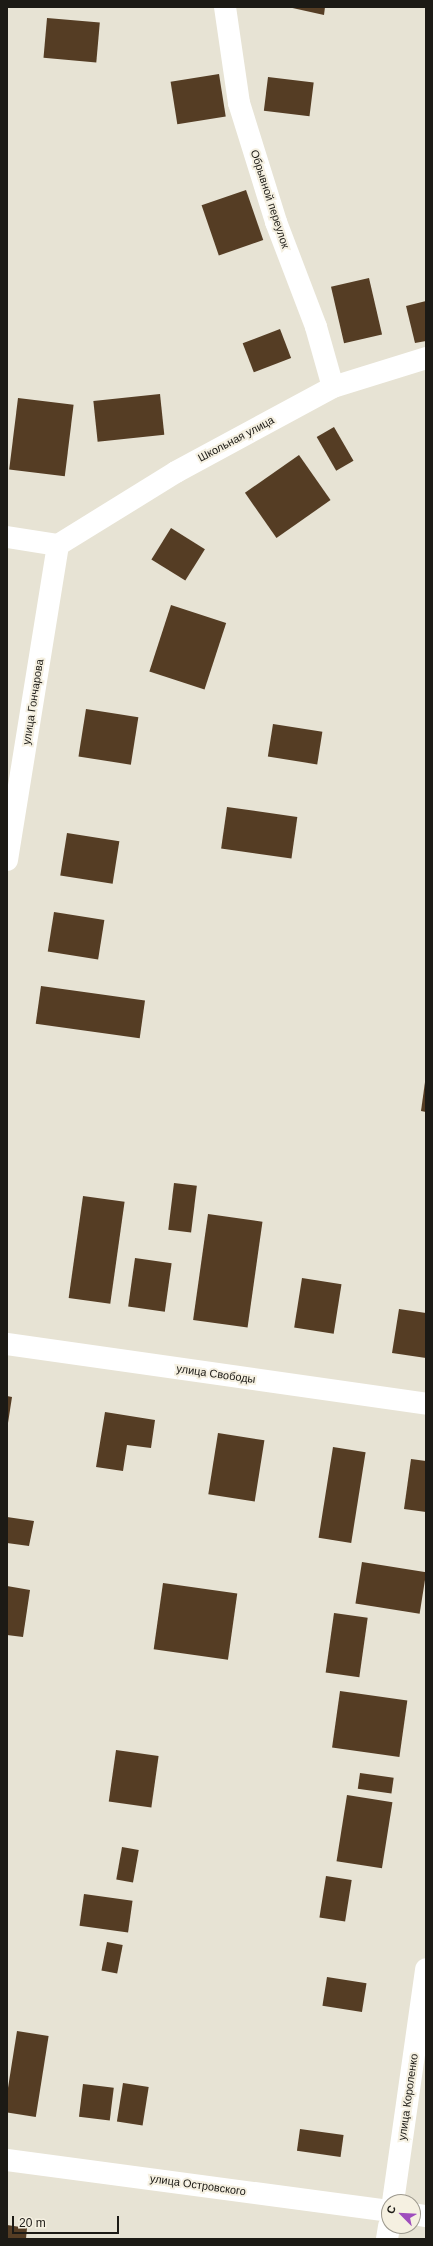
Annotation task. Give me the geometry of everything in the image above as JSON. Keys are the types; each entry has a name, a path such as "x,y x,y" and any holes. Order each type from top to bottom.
{"street":[{"name":"Обрывной переулок","path":"225,7 239,103 276,222 316,327 333,387"},
{"name":"Школьная улица","path":"58,545 176,472 333,387 426,358"},
{"path":"7,536 58,545"},
{"name":"улица Гончарова","path":"7,860 58,545"},
{"name":"улица Свободы","path":"7,1344 426,1404"},
{"name":"улица Короленко","path":"394,2194 426,1969"},
{"name":"улица Островского","path":"7,2160 381,2210"}],"building":[{"path":"288,7 325,7 324,15"},
{"path":"47,18 100,23 96,62 44,58"},
{"path":"219,74 226,116 177,124 171,82"},
{"path":"268,77 314,83 310,116 264,111"},
{"path":"246,190 263,240 219,255 202,205"},
{"path":"369,278 382,335 344,343 331,287"},
{"path":"426,301 426,341 415,343 406,306"},
{"path":"280,329 291,358 254,372 243,343"},
{"path":"160,394 164,435 98,442 93,401"},
{"path":"18,398 74,405 65,476 9,469"},
{"path":"334,427 354,461 336,471 317,437"},
{"path":"299,455 331,500 276,538 245,493"},
{"path":"171,528 205,549 185,581 151,559"},
{"path":"171,605 226,623 205,689 149,672"},
{"path":"86,709 138,717 131,765 78,756"},
{"path":"273,724 322,732 317,764 268,757"},
{"path":"227,807 297,817 291,858 221,849"},
{"path":"67,833 119,841 113,884 60,875"},
{"path":"54,912 104,920 98,959 48,952"},
{"path":"41,986 145,1001 140,1038 36,1024"},
{"path":"426,1082 426,1112 421,1111"},
{"path":"174,1183 197,1186 191,1232 168,1230"},
{"path":"83,1196 125,1202 110,1304 69,1298"},
{"path":"208,1214 262,1222 248,1328 193,1320"},
{"path":"135,1258 172,1263 165,1312 128,1307"},
{"path":"302,1278 342,1284 334,1334 294,1327"},
{"path":"399,1309 426,1313 426,1358 392,1353"},
{"path":"7,1396 12,1397 8,1423 7,1423"},
{"path":"105,1412 155,1420 151,1448 127,1445 123,1471 96,1467"},
{"path":"218,1433 264,1440 255,1502 208,1494"},
{"path":"333,1447 366,1452 351,1543 319,1538"},
{"path":"411,1459 426,1461 426,1512 404,1509"},
{"path":"7,1517 34,1521 29,1546 7,1543"},
{"path":"362,1562 426,1572 420,1614 355,1603"},
{"path":"163,1583 237,1593 228,1660 154,1649"},
{"path":"7,1586 30,1590 23,1637 7,1635"},
{"path":"334,1613 368,1618 359,1677 326,1672"},
{"path":"340,1691 407,1700 399,1757 332,1747"},
{"path":"116,1750 159,1756 151,1807 109,1801"},
{"path":"360,1773 394,1778 391,1794 358,1789"},
{"path":"347,1795 392,1802 382,1868 337,1861"},
{"path":"122,1847 139,1850 133,1882 116,1879"},
{"path":"326,1876 352,1880 345,1922 319,1917"},
{"path":"84,1894 133,1901 128,1933 80,1926"},
{"path":"107,1942 123,1945 117,1974 101,1970"},
{"path":"327,1977 367,1983 362,2012 322,2006"},
{"path":"17,2031 49,2036 36,2117 7,2112 7,2094"},
{"path":"123,2083 149,2087 143,2126 117,2122"},
{"path":"83,2084 114,2088 110,2121 79,2117"},
{"path":"300,2129 344,2135 341,2157 297,2151"},
{"path":"7,2225 27,2228 26,2239 7,2239"}]}
